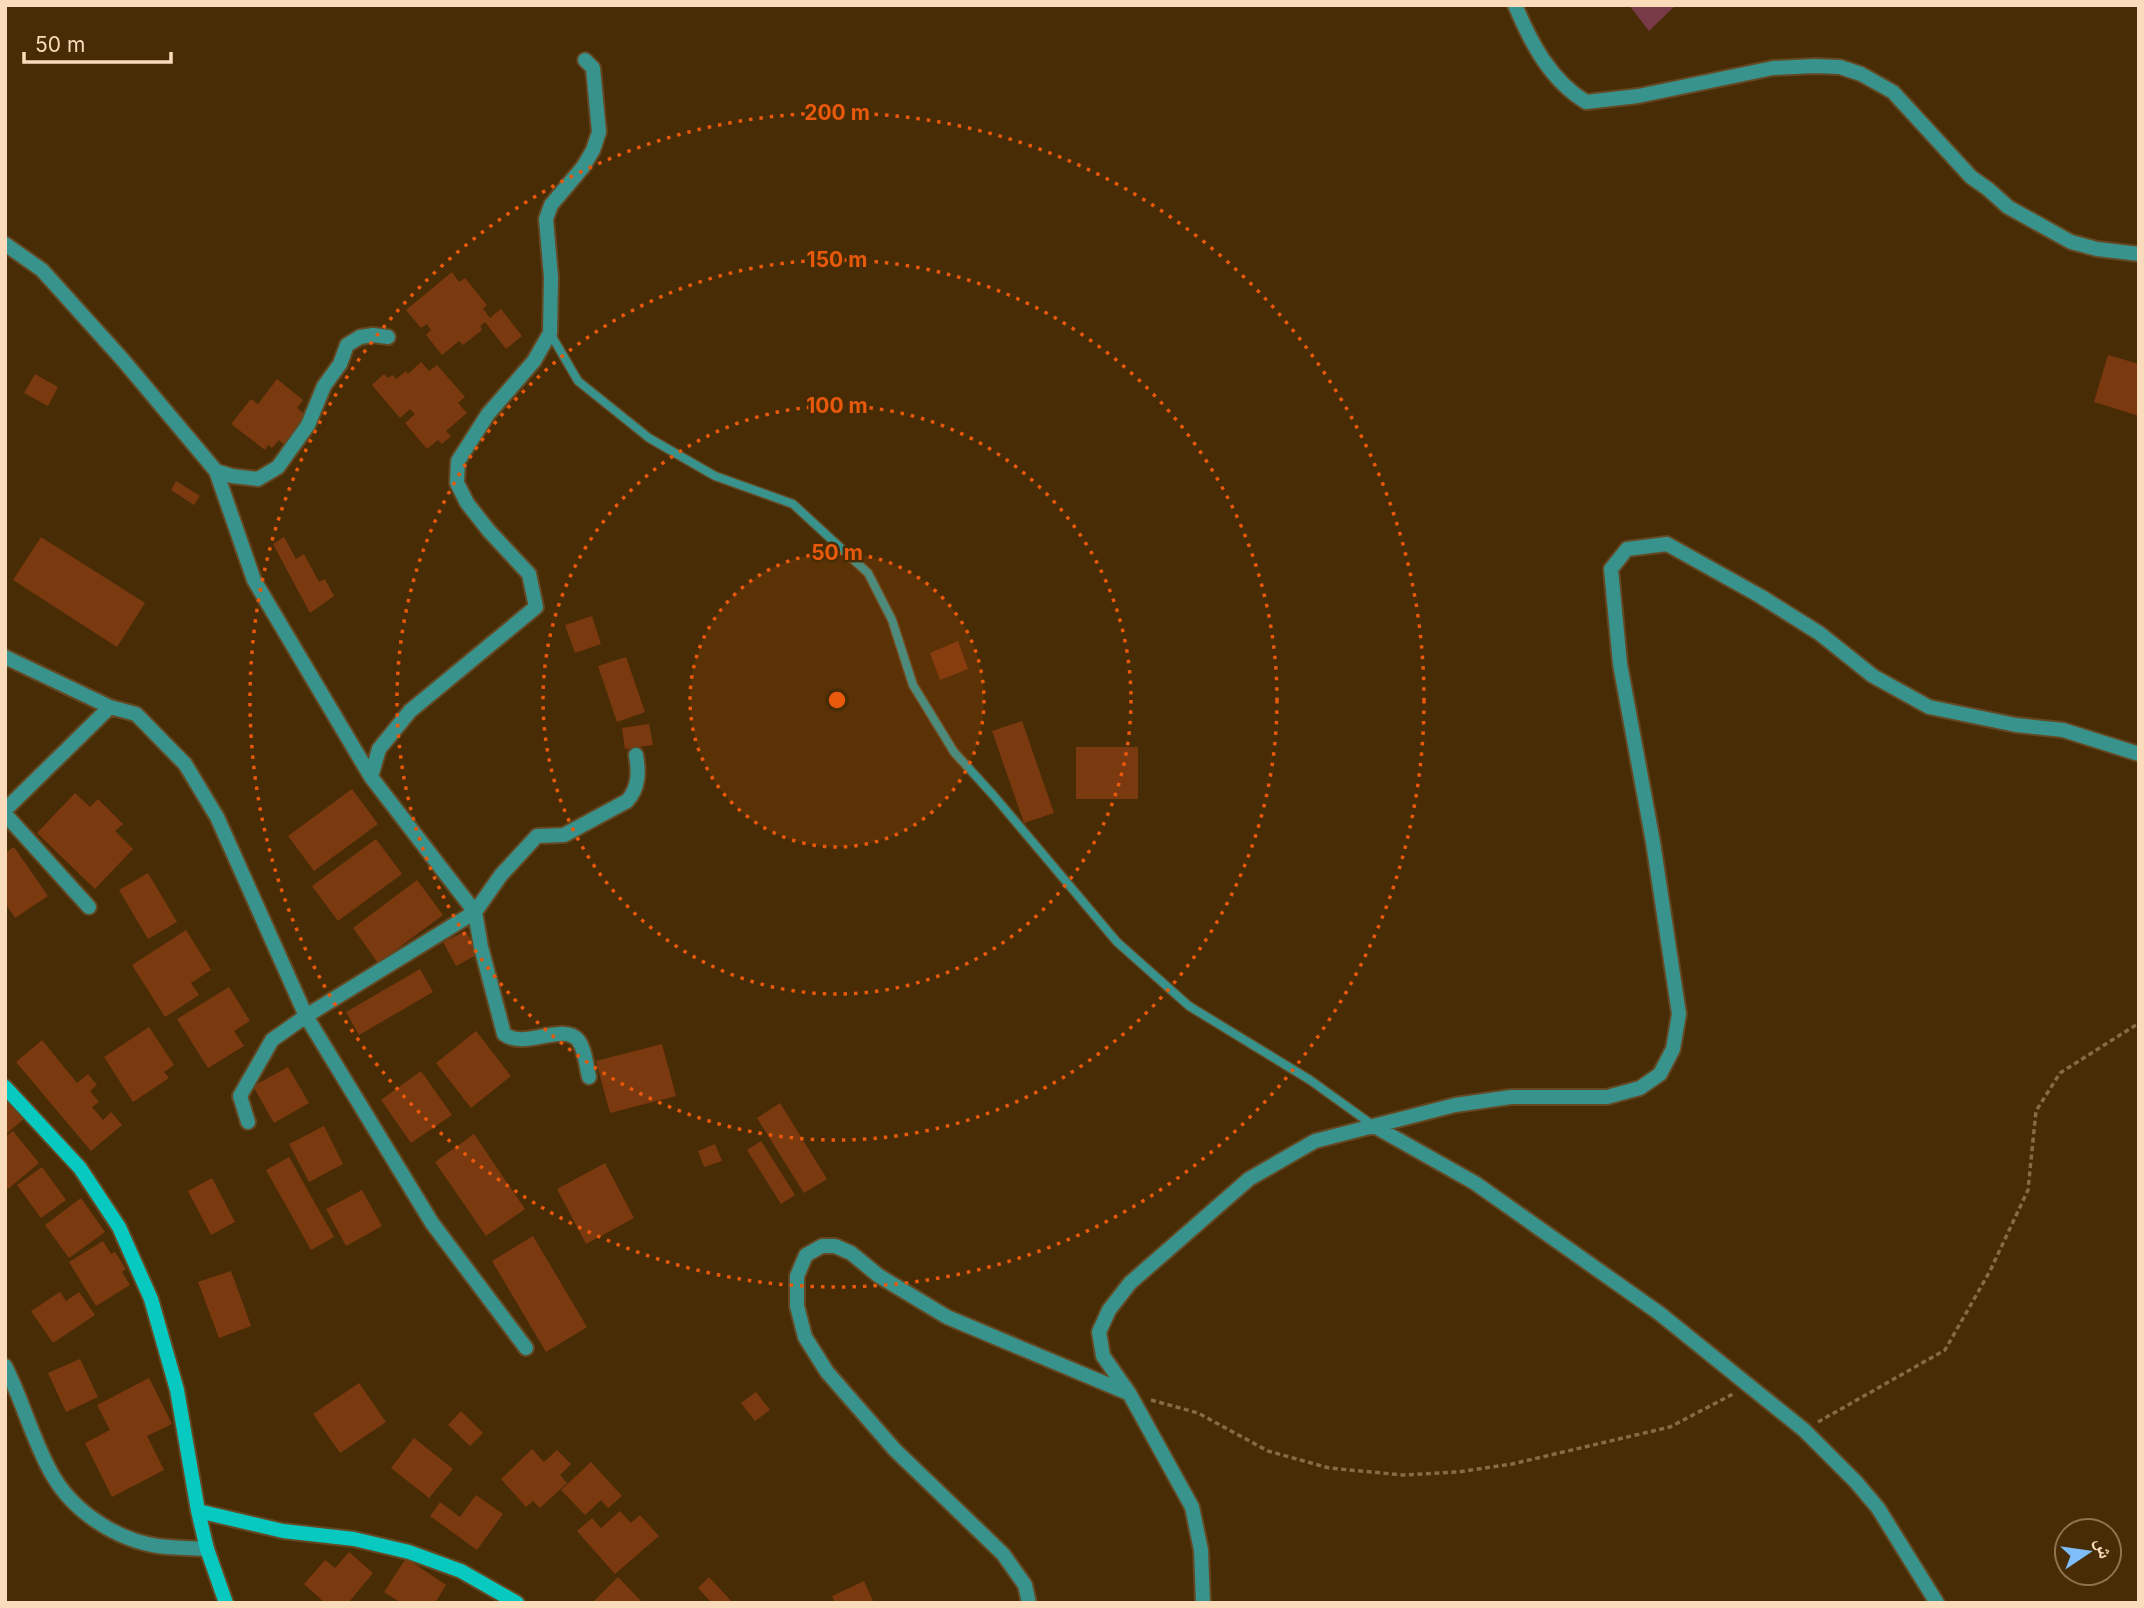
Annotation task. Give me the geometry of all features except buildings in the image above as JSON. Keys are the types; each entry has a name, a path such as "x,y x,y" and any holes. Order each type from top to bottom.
{"main road":[{"path":"5,1087 80,1168 119,1227 151,1299 177,1390 207,1549 226,1603"},
{"path":"198,1511 283,1531 354,1539 409,1552 461,1571 517,1603"}],"street":[{"path":"1515,5 1534,46 1546,64 1558,80 1586,102 1700,85 1783,67 1840,67 1861,74 1893,92 1971,177 2008,207 2071,242 2097,249 2139,254"},
{"path":"371,778 379,749 410,712 536,607 528,574 467,502 457,483 458,461 488,414 534,361 550,333 551,277 546,219 551,205 583,167 599,132 593,68 585,60"},
{"path":"5,244 42,270 216,471 254,580 371,778 475,912 481,947 504,1034 517,1040 560,1033 571,1035 578,1040 589,1077"},
{"path":"216,471 258,479 278,467 308,425 324,386 340,364 347,345 360,337 388,337"},
{"path":"1203,1603 1201,1550 1192,1507 1129,1394 1103,1356 1099,1332 1109,1310 1130,1283 1249,1179 1315,1141 1455,1105 1511,1097 1606,1097 1640,1088 1660,1074 1673,1049 1679,1014 1653,842 1620,664 1611,569 1627,548 1667,544 1772,603 1819,633 1872,676 1929,706 2016,725 2063,730 2139,754"},
{"path":"5,657 110,707 136,714 185,764 217,817 306,1016 432,1223 526,1348"},
{"path":"89,907 5,812 110,707"},
{"path":"248,1122 240,1096 272,1040 306,1016 475,912 501,875 537,836 564,835 627,801 634,793 637,782 636,755"},
{"path":"1374,1125 1475,1183 1659,1313 1804,1430 1878,1508 1937,1603"},
{"path":"1029,1603 1025,1585 1003,1554 895,1450 827,1372 805,1337 797,1306 797,1276 806,1255 822,1246 835,1246 851,1253 879,1276 947,1317 1129,1394"},
{"path":"5,1366 53,1476 76,1504 112,1532 156,1546 207,1549"}],"lane":[{"path":"550,333 578,381 649,439 715,476 793,504 868,573 892,620 914,685 954,752 1117,942 1189,1006 1310,1080 1374,1125"}],"path":[{"path":"1804,1430 1945,1350 1990,1272 2028,1190 2036,1111 2060,1073 2139,1023"},
{"path":"1129,1394 1198,1413 1268,1451 1329,1468 1404,1475 1458,1472 1512,1464 1670,1427 1750,1385"}],"shaded area":[{"path":"1629,5 1676,5 1649,31"}]}
